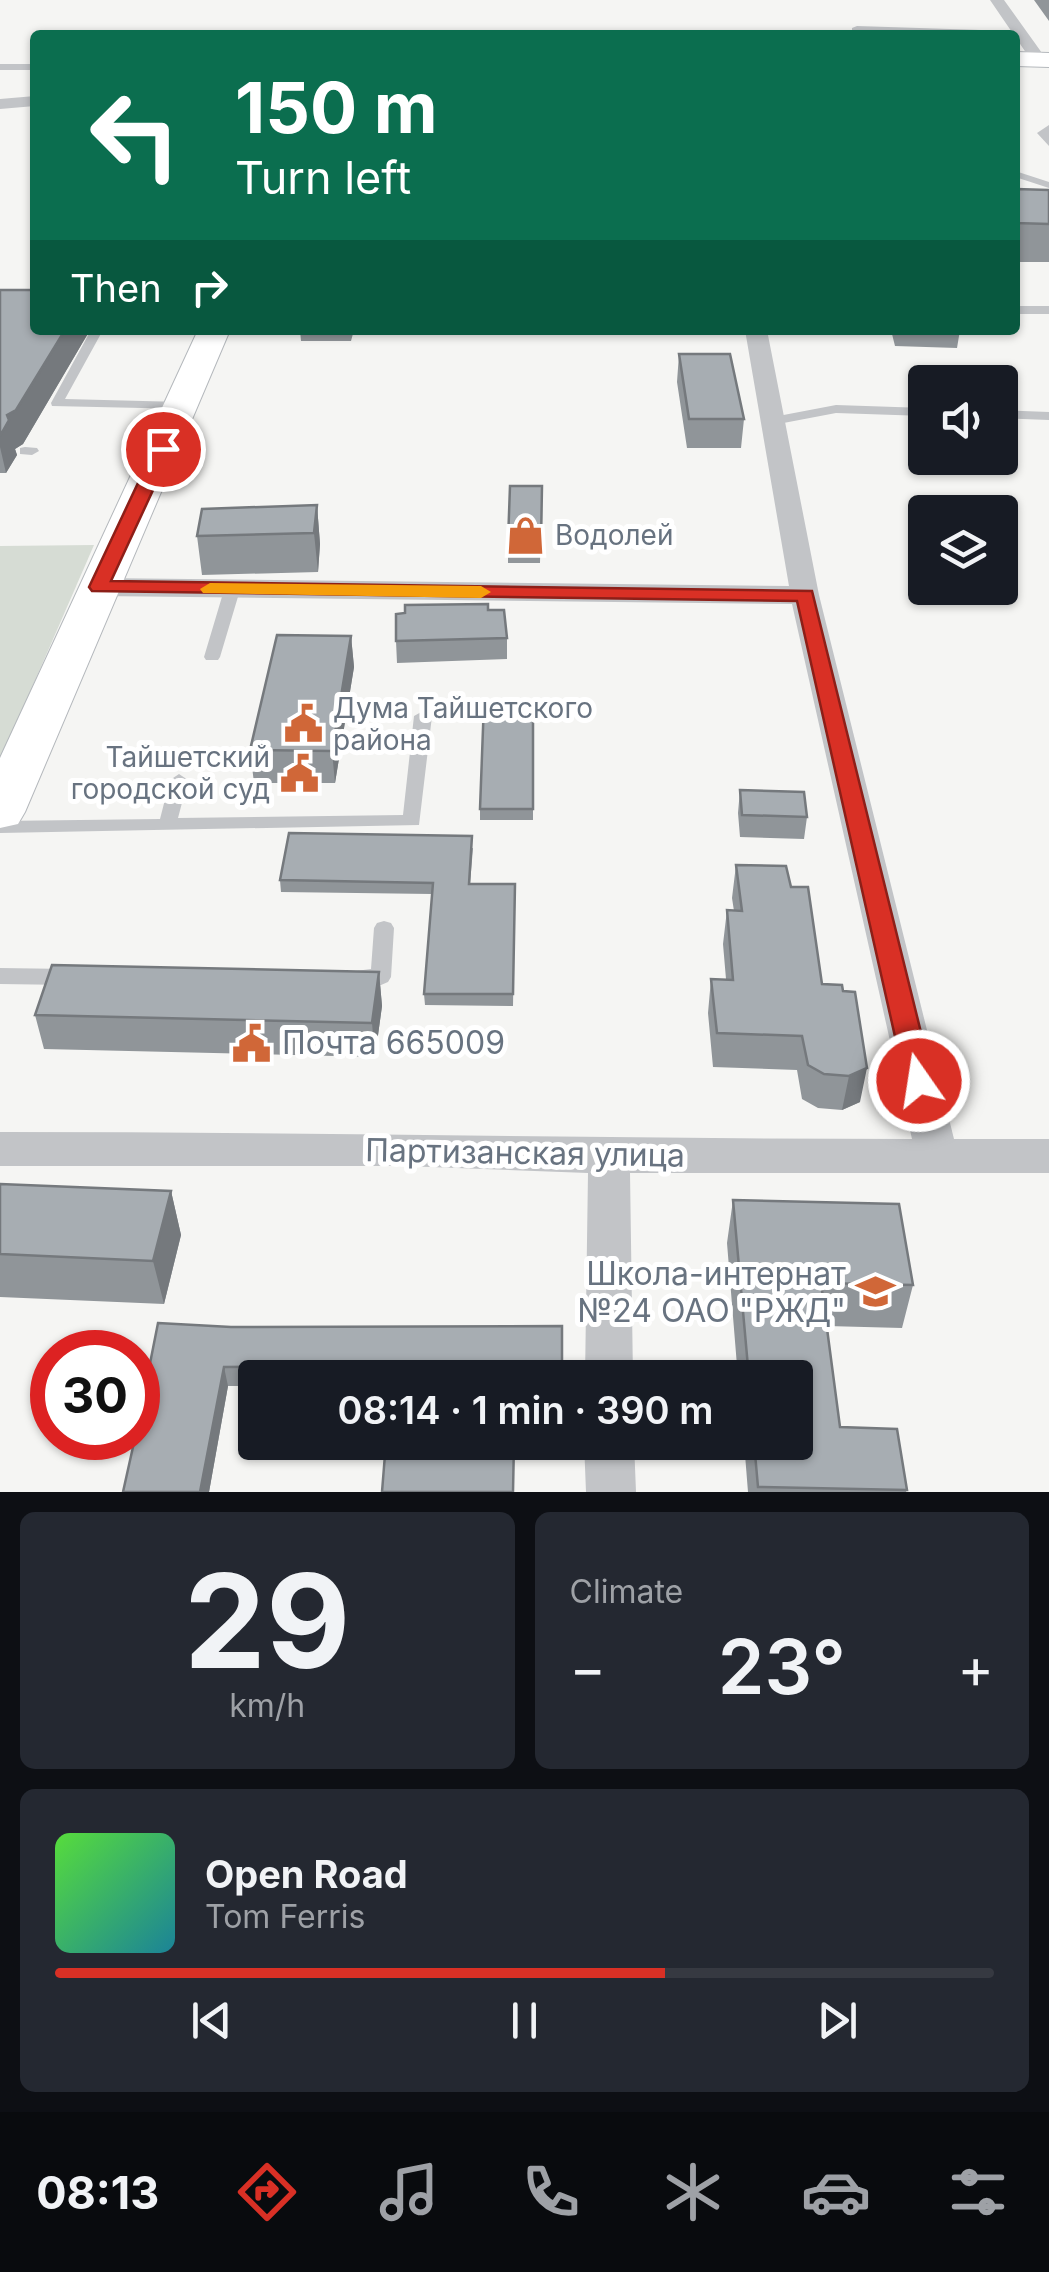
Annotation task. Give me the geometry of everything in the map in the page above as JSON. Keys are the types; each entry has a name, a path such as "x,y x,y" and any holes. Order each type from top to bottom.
{"street":[{"path":"998,0 1016,30"},
{"path":"1020,36 1049,37"},
{"path":"1020,36 1034,59"},
{"path":"0,104 30,101"},
{"path":"0,812 212,335"},
{"path":"757,335 805,595 936,1156"},
{"path":"99,587 805,595"},
{"name":"Партизанская улица","path":"0,1150 403,1149 609,1156 1049,1156"},
{"path":"609,1156 609,1360"},
{"path":"610,1460 611,1492"}],"lane":[{"path":"0,67 30,67"},
{"path":"1049,128 1042,133 1049,142"},
{"path":"1020,175 1049,184"},
{"path":"1020,310 1049,310"},
{"path":"95,335 57,403 182,406"},
{"path":"773,421 836,409 908,411"},
{"path":"1018,415 1049,416"},
{"path":"212,657 232,590"},
{"path":"0,827 412,822 423,716"},
{"path":"168,825 180,780"},
{"path":"324,977 381,977 384,928"},
{"path":"0,976 98,977"}],"shaded area":[{"path":"94,545 0,761 0,546"}],"building":[{"path":"1020,189 1049,190 1049,224 1020,223"},
{"path":"0,290 30,290 30,335 62,335 16,410 7,415 9,420 0,436"},
{"path":"679,354 730,354 744,419 689,419"},
{"name":"Водолей","path":"510,486 542,486 541,543 508,542"},
{"path":"317,505 314,533 197,536 202,509"},
{"path":"488,604 488,610 504,610 507,638 396,641 396,614 405,613 405,605"},
{"path":"277,635 351,636 332,751 250,750"},
{"path":"484,702 533,702 533,809 480,809"},
{"path":"740,790 804,792 807,817 742,815"},
{"path":"289,833 472,836 469,884 515,884 513,994 424,994 433,883 280,880"},
{"path":"736,865 786,866 791,887 808,887 822,984 842,985 843,991 855,992 867,1068 849,1076 824,1074 808,1065 802,1036 717,1033 711,979 733,980 727,910 742,911"},
{"path":"52,965 379,972 372,1023 35,1015"},
{"path":"0,1184 171,1191 153,1261 0,1254"},
{"path":"733,1200 899,1204 913,1285 821,1283 840,1427 897,1429 907,1490 758,1487 756,1460 813,1460 813,1360 747,1360"},
{"path":"158,1323 231,1327 562,1326 562,1360 238,1360 238,1367 224,1367 200,1492 123,1492 130,1460 160,1460 160,1330 157,1330"},
{"path":"385,1460 514,1460 513,1492 382,1492"}],"slow traffic":[{"path":"210,589 481,592"}],"place":[{"name":"Водолей","path":"525,535"},
{"name":"Дума Тайшетского района","path":"303,724"},
{"name":"Тайшетский городской суд","path":"300,773"},
{"name":"Почта 665009","path":"252,1043"},
{"name":"Школа-интернат №24 ОАО \"РЖД\"","path":"876,1292"}],"route":[{"path":"163,449 99,587 805,595 919,1081"}]}
